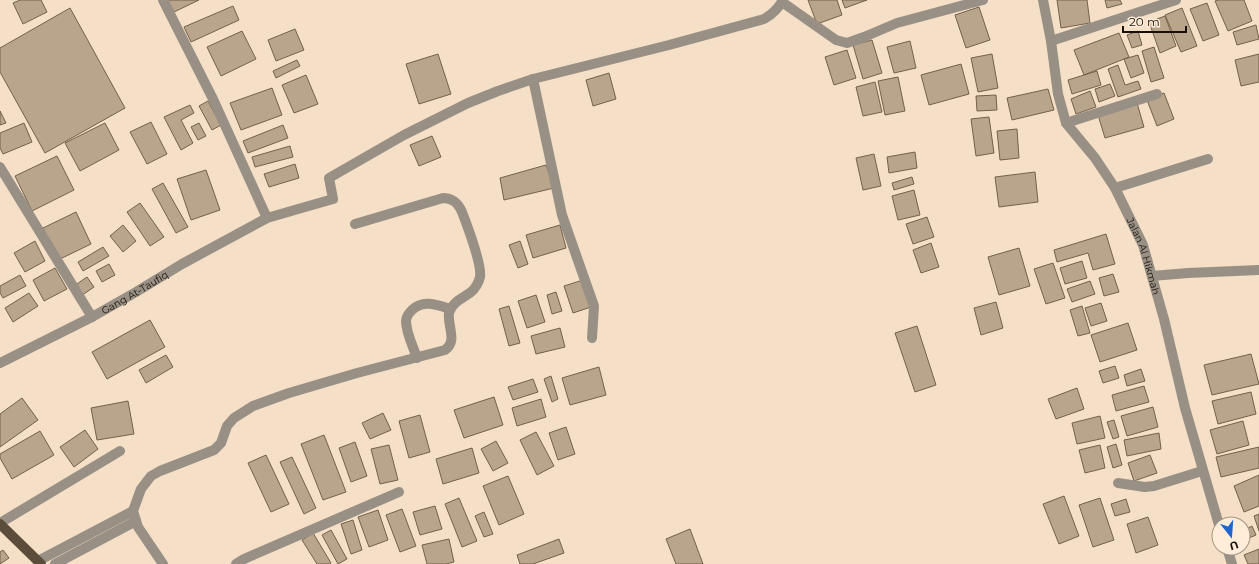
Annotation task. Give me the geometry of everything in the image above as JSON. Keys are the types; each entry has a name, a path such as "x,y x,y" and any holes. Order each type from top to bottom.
{"main road":[{"path":"0,524 39,562"}],"street":[{"path":"163,0 213,99 267,218"},
{"path":"592,338 594,306 562,215 533,79 764,19 773,14 782,1 836,40 847,43 897,23 983,0"},
{"name":"Jalan Al Hikmah","path":"1043,0 1051,41 1058,94 1066,123 1095,158 1115,188 1143,246 1164,319 1202,472 1216,516"},
{"path":"1051,41 1176,0"},
{"name":"Gang At-Taufiq","path":"0,363 92,317 182,264 267,218 333,199 329,178 404,135 468,103 533,79"},
{"path":"1066,123 1157,94"},
{"path":"1115,188 1208,159"},
{"path":"0,167 92,317"},
{"path":"163,564 144,536 135,516 141,489 151,476 214,450 221,443 227,426 234,418 247,409 289,393 449,348 451,340 449,320 450,309 461,298 472,291 480,278 480,271 462,212 455,201 449,198 443,198 355,224"},
{"path":"1152,276 1259,270"},
{"path":"417,358 408,333 406,320 409,313 414,308 426,304 433,304 450,309"},
{"path":"0,524 120,450"},
{"path":"1118,483 1136,487 1150,487 1202,472"},
{"path":"236,564 244,559 400,492"},
{"path":"39,562 135,516"},
{"path":"55,564 135,516"}],"building":[{"path":"20,0 41,0 47,12 23,24 13,3"},
{"path":"167,0 199,0 174,12"},
{"path":"808,0 837,0 842,15 817,24"},
{"path":"842,0 867,0 845,8"},
{"path":"1057,0 1087,0 1090,23 1061,28"},
{"path":"1105,0 1120,0 1122,4 1107,8"},
{"path":"1244,0 1252,21 1228,31 1215,1"},
{"path":"1207,3 1219,35 1203,41 1190,9"},
{"path":"233,6 239,20 191,42 184,27"},
{"path":"979,7 990,40 966,48 955,15"},
{"path":"70,8 125,108 45,153 0,72 0,48"},
{"path":"1182,8 1197,46 1181,52 1165,15"},
{"path":"1165,16 1176,46 1160,53 1149,22"},
{"path":"1256,25 1259,39 1237,45 1233,32"},
{"path":"295,29 304,50 276,61 268,40"},
{"path":"242,31 256,59 221,76 207,47"},
{"path":"1138,31 1142,45 1132,48 1127,35"},
{"path":"1119,33 1129,57 1084,75 1074,50"},
{"path":"872,40 882,73 863,79 853,45"},
{"path":"910,41 916,68 894,73 887,47"},
{"path":"1154,47 1164,78 1151,82 1142,51"},
{"path":"847,50 856,78 834,85 825,57"},
{"path":"438,54 451,94 419,104 406,64"},
{"path":"992,54 998,88 978,92 971,58"},
{"path":"1259,54 1259,82 1241,86 1235,60"},
{"path":"1138,55 1144,73 1131,78 1124,59"},
{"path":"297,60 300,66 276,78 273,71"},
{"path":"961,64 969,94 929,105 921,75"},
{"path":"1118,65 1125,85 1138,81 1141,89 1118,97 1108,69"},
{"path":"1097,71 1101,85 1072,94 1068,80"},
{"path":"609,73 616,99 593,106 586,80"},
{"path":"306,75 318,104 294,113 282,85"},
{"path":"898,77 905,111 885,115 878,81"},
{"path":"875,82 882,112 863,116 856,87"},
{"path":"1110,84 1115,96 1099,102 1095,89"},
{"path":"272,88 282,115 241,130 230,103"},
{"path":"1048,89 1054,110 1012,120 1007,98"},
{"path":"1090,91 1096,107 1076,114 1071,99"},
{"path":"1164,93 1174,119 1157,126 1147,100"},
{"path":"996,95 997,110 977,111 976,96"},
{"path":"208,101 221,125 212,130 199,106"},
{"path":"1137,103 1144,127 1105,138 1098,115"},
{"path":"190,105 194,113 181,120 193,143 181,150 164,117"},
{"path":"0,111 6,123 0,125"},
{"path":"989,117 994,153 976,156 971,119"},
{"path":"151,122 167,154 147,164 130,132"},
{"path":"24,123 32,142 3,154 0,148 0,133"},
{"path":"105,123 119,150 80,171 65,143"},
{"path":"199,123 206,136 198,140 191,127"},
{"path":"283,125 288,138 248,153 243,141"},
{"path":"1017,129 1019,158 1000,160 997,131"},
{"path":"432,136 441,157 419,166 410,145"},
{"path":"290,146 293,157 255,167 252,157"},
{"path":"915,152 917,168 889,173 887,157"},
{"path":"874,154 881,186 863,190 856,158"},
{"path":"57,156 74,190 32,211 15,176"},
{"path":"295,164 299,178 269,187 264,174"},
{"path":"546,165 554,188 504,200 500,178"},
{"path":"206,170 220,210 191,220 177,179"},
{"path":"1035,172 1038,202 999,207 995,177"},
{"path":"912,177 914,184 894,190 892,183"},
{"path":"163,183 188,227 176,233 152,189"},
{"path":"914,190 920,215 898,220 892,196"},
{"path":"140,203 164,237 150,246 127,212"},
{"path":"76,212 91,244 58,260 43,228"},
{"path":"927,217 934,237 913,244 906,224"},
{"path":"123,225 136,241 123,252 110,236"},
{"path":"560,225 566,248 533,258 526,235"},
{"path":"1106,234 1115,264 1093,270 1088,253 1057,262 1054,250"},
{"path":"35,241 45,261 25,272 14,253"},
{"path":"520,241 528,264 518,268 509,245"},
{"path":"931,243 939,267 921,273 913,250"},
{"path":"103,247 109,256 83,271 78,262"},
{"path":"1019,248 1030,286 999,295 988,257"},
{"path":"1082,261 1087,278 1065,284 1060,268"},
{"path":"1053,263 1065,298 1046,304 1034,269"},
{"path":"109,264 115,275 102,282 96,271"},
{"path":"55,268 67,289 44,301 33,280"},
{"path":"1113,274 1119,292 1104,296 1099,278"},
{"path":"20,275 26,286 3,298 0,293 0,286"},
{"path":"87,277 94,287 81,296 74,286"},
{"path":"583,280 591,307 573,313 564,286"},
{"path":"1090,281 1095,294 1072,302 1067,289"},
{"path":"556,292 562,311 552,314 547,295"},
{"path":"29,293 38,306 13,322 5,308"},
{"path":"536,295 545,322 527,328 518,301"},
{"path":"996,302 1003,328 981,335 974,308"},
{"path":"1101,303 1107,321 1091,326 1085,308"},
{"path":"509,306 520,343 509,346 499,309"},
{"path":"1082,306 1090,333 1078,336 1070,310"},
{"path":"150,320 165,347 107,379 92,352"},
{"path":"1128,323 1137,350 1100,362 1091,335"},
{"path":"917,326 936,385 915,392 895,333"},
{"path":"560,328 565,347 536,354 531,336"},
{"path":"1251,354 1259,384 1212,395 1204,365"},
{"path":"166,355 173,367 146,383 139,370"},
{"path":"1115,366 1119,378 1103,383 1099,371"},
{"path":"599,367 606,395 570,405 562,378"},
{"path":"1141,369 1145,381 1127,386 1124,375"},
{"path":"551,376 558,399 552,402 544,379"},
{"path":"533,379 538,392 513,400 508,387"},
{"path":"1144,386 1149,402 1116,411 1112,395"},
{"path":"1077,388 1084,409 1056,419 1048,399"},
{"path":"1251,392 1256,414 1218,424 1212,401"},
{"path":"494,397 503,425 464,438 454,410"},
{"path":"22,398 38,420 0,447 0,414"},
{"path":"541,399 546,417 517,426 512,408"},
{"path":"128,401 134,434 97,440 91,408"},
{"path":"1153,407 1158,427 1127,436 1121,416"},
{"path":"383,413 391,430 370,439 362,423"},
{"path":"420,415 430,452 409,458 399,421"},
{"path":"1100,416 1105,438 1077,444 1072,423"},
{"path":"1114,420 1119,437 1113,439 1107,422"},
{"path":"1243,421 1249,445 1217,454 1210,430"},
{"path":"566,427 575,454 558,460 549,433"},
{"path":"85,430 98,449 74,467 60,447"},
{"path":"40,431 54,455 12,479 0,458 0,454"},
{"path":"536,432 554,466 537,475 520,440"},
{"path":"1159,433 1161,449 1127,456 1124,440"},
{"path":"324,435 346,492 323,500 301,444"},
{"path":"496,441 508,463 493,471 481,449"},
{"path":"355,442 367,476 351,482 339,448"},
{"path":"1116,444 1122,465 1113,468 1107,447"},
{"path":"389,445 398,480 380,484 371,449"},
{"path":"1100,445 1105,468 1085,473 1079,450"},
{"path":"1259,447 1259,468 1221,477 1216,457"},
{"path":"472,448 479,473 443,484 436,459"},
{"path":"266,455 289,504 271,512 248,463"},
{"path":"1150,455 1157,473 1134,481 1128,463"},
{"path":"292,457 316,508 304,514 280,462"},
{"path":"1259,475 1259,506 1244,512 1234,486"},
{"path":"508,476 524,514 499,525 483,486"},
{"path":"1064,496 1079,536 1059,544 1043,504"},
{"path":"459,498 477,541 462,547 445,504"},
{"path":"1100,498 1114,540 1093,547 1079,505"},
{"path":"1126,499 1130,512 1115,516 1111,504"},
{"path":"435,506 442,529 420,535 413,512"},
{"path":"402,509 416,546 400,552 386,515"},
{"path":"378,510 388,540 369,547 358,517"},
{"path":"484,512 493,534 484,537 475,516"},
{"path":"1259,514 1259,531 1254,516"},
{"path":"1148,517 1158,545 1136,553 1127,524"},
{"path":"353,520 362,550 351,554 341,524"},
{"path":"1251,527 1256,535 1251,537"},
{"path":"690,529 703,564 676,564 666,539"},
{"path":"331,530 347,559 338,564 322,535"},
{"path":"313,533 331,563 317,564 302,540"},
{"path":"449,539 454,562 446,564 427,564 422,545"},
{"path":"559,539 564,553 533,564 520,564 517,555"},
{"path":"1259,549 1259,564 1248,564 1244,556 1251,556 1251,552"},
{"path":"3,550 9,558 0,564 0,552"}]}
